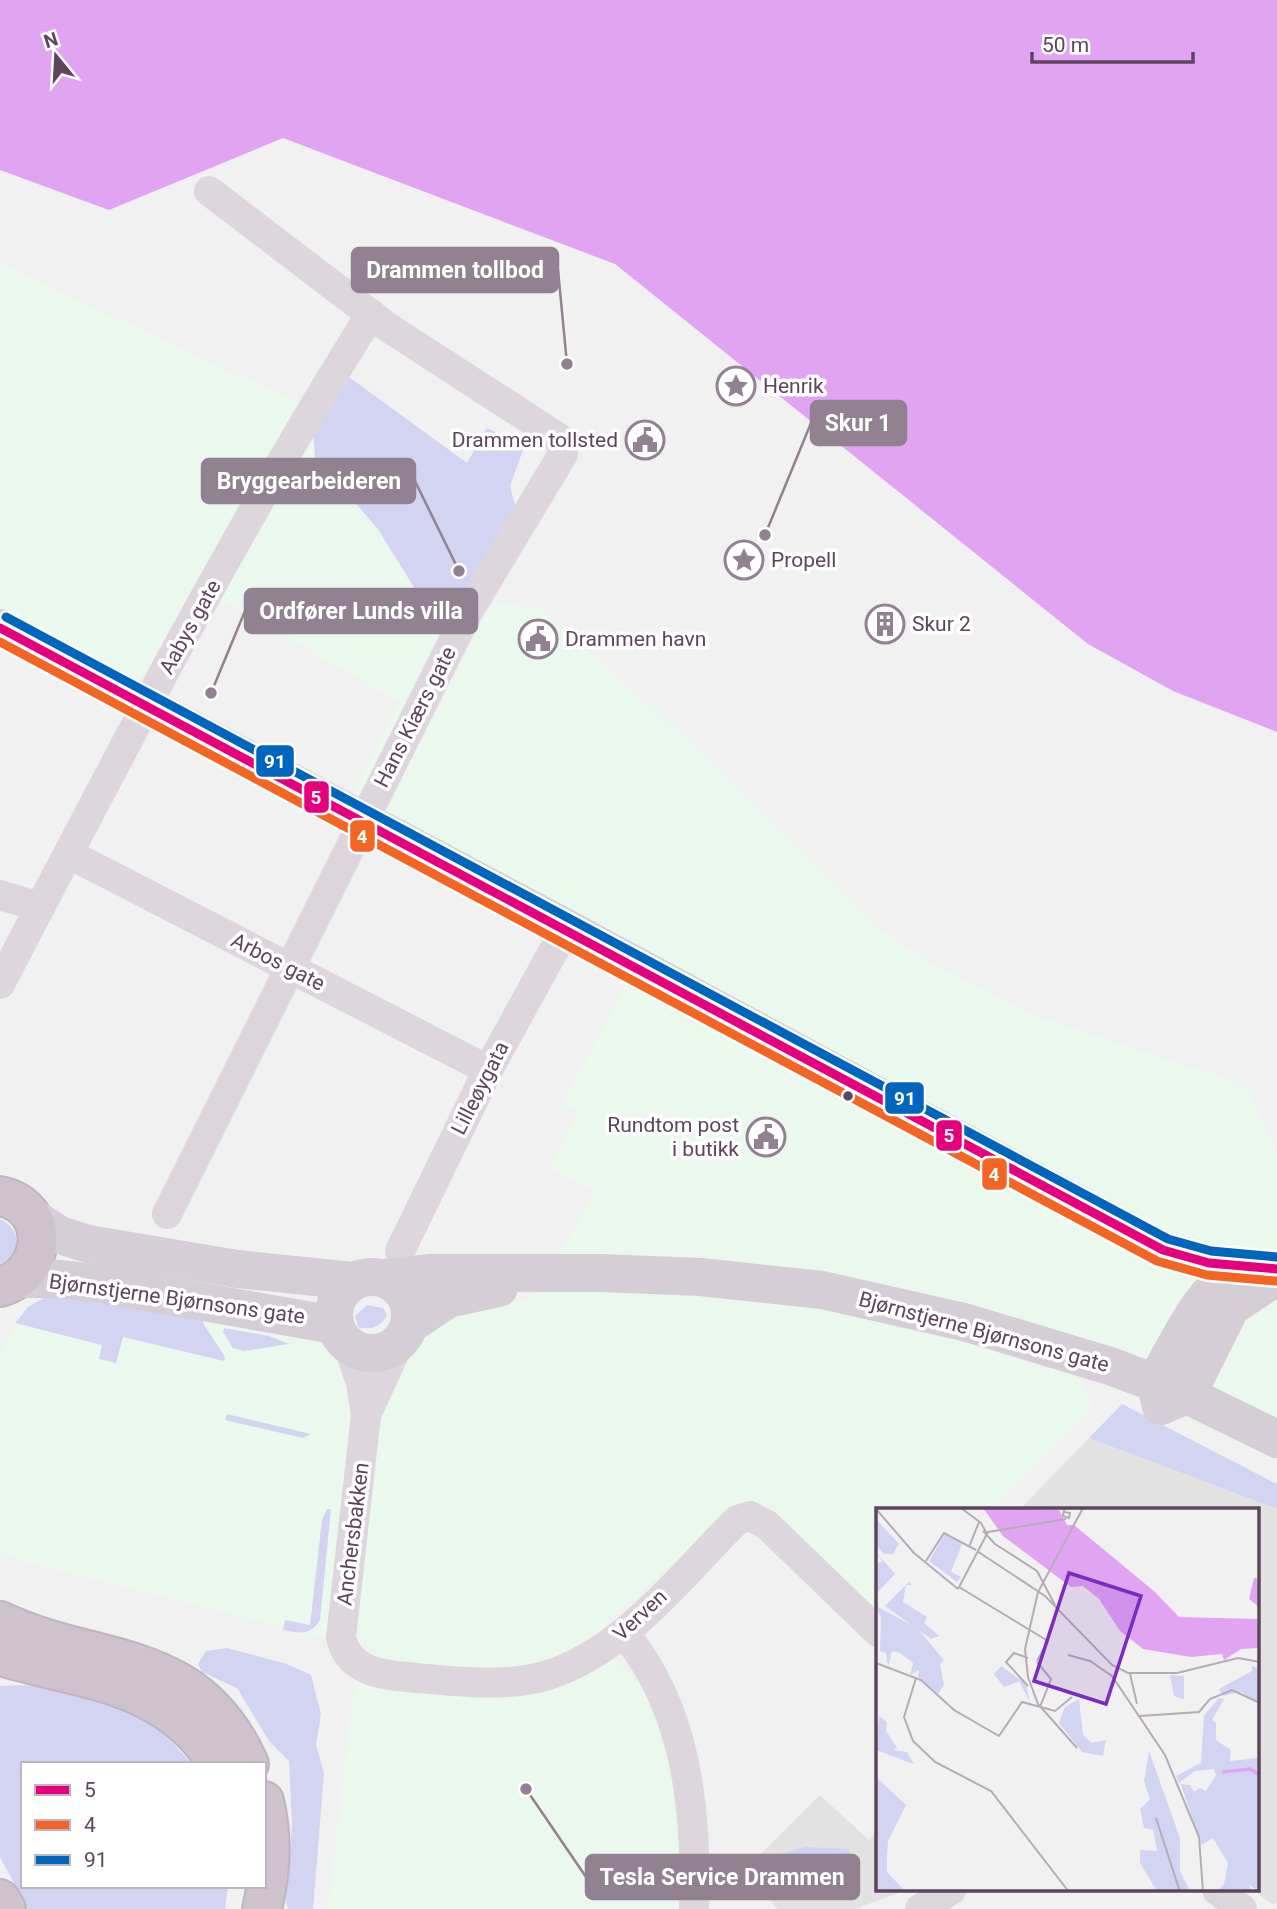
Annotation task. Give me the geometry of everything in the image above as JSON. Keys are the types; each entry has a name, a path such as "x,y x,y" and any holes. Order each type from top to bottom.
{"highway":[{"path":"0,1196 23,1206 38,1229 38,1252 34,1263 8,1290"},
{"path":"0,1622 27,1633 151,1667 185,1686 218,1716 233,1734 248,1762"},
{"path":"8,1662 108,1682 152,1701 194,1732 216,1762"},
{"path":"262,1909 268,1885 271,1840 266,1812"},
{"path":"240,1909 244,1888"},
{"path":"0,1899 6,1909"}],"main road":[{"path":"0,628 566,928 1163,1250 1238,1282 1168,1394 1277,1468"},
{"name":"Bjørnstjerne Bjørnsons gate","path":"33,1218 60,1235 88,1244 237,1269 601,1273 701,1277 822,1290 964,1322 1168,1394 1277,1439"},
{"path":"379,1270 403,1292 408,1302 404,1334 390,1349 368,1353 341,1335 336,1300 379,1270"},
{"name":"Bjørnstjerne Bjørnsons gate","path":"8,1290 63,1279 107,1285 341,1335"},
{"name":"Bjørnstjerne Bjørnsons gate","path":"404,1334 448,1299 502,1287 640,1287 744,1295 834,1308 963,1338 1102,1382 1168,1394"}],"street":[{"path":"209,191 371,314"},
{"name":"Hans Kiærs gate","path":"167,1214 472,603 563,454 559,438 371,314"},
{"name":"Aabys gate","path":"0,984 145,706 311,409 371,314"},
{"name":"Arbos gate","path":"69,854 488,1070"},
{"path":"0,895 40,907"},
{"name":"Lilleøygata","path":"379,1270 566,928"},
{"path":"366,1415 404,1334"},
{"path":"341,1335 361,1383 366,1415"},
{"name":"Anchersbakken","path":"344,1652 342,1623 366,1415"},
{"name":"Verven","path":"344,1652 359,1665 390,1676 460,1682 513,1681 543,1676 599,1652 624,1633 737,1520 750,1516 767,1525 876,1630"},
{"path":"624,1633 656,1677 682,1755 695,1835 694,1909"},
{"path":"920,1909 948,1892"},
{"path":"1219,1892 1242,1909"}],"shaded area":[{"path":"0,0 1277,0 1277,732 1173,691 1088,644 615,264 283,138 109,210 0,170"},
{"path":"0,264 311,409 315,457 378,529 437,630 469,621 472,603 539,607 666,720 878,927 905,948 1034,1016 1234,1081 1249,1090 1277,1152 1277,1430 1066,1342 1093,1409 995,1508 876,1508 876,1612 783,1519 752,1510 722,1519 607,1622 608,1654 647,1692 658,1713 678,1798 684,1909 328,1909 353,1695 374,1656 365,1645 313,1635 23,1561 0,1552 0,1352 21,1313 49,1294 304,1335 422,1343 445,1322 472,1306 535,1297 596,1191 549,1167 579,1113 563,1104 635,965 347,804 399,702 195,585 137,685 0,622"},
{"path":"346,375 467,463 487,428 524,447 510,486 520,524 465,610 438,626 378,529 315,457 311,409"},
{"path":"0,1219 12,1229 16,1242 12,1254 0,1264"},
{"path":"49,1295 204,1313 203,1323 225,1357 224,1361 123,1337 116,1363 99,1359 102,1345 15,1323 28,1307"},
{"path":"367,1305 383,1308 387,1315 375,1327 358,1327 355,1316"},
{"path":"224,1328 269,1336 289,1344 244,1351 233,1348 223,1332"},
{"path":"1122,1404 1277,1484 1277,1509 1089,1438"},
{"path":"227,1414 311,1434 303,1438 225,1420"},
{"path":"1089,1438 1277,1509 1277,1902 1273,1905 1256,1892 1260,1892 1260,1508 1021,1508"},
{"path":"327,1509 331,1509 320,1620 308,1631 283,1630 285,1620 310,1625 322,1520"},
{"path":"227,1648 287,1664 311,1675 321,1714 316,1745 324,1773 313,1909 288,1909 286,1901 292,1825 289,1761 269,1741 237,1688 202,1672 198,1664 206,1651"},
{"path":"0,1686 59,1689 99,1700 135,1716 157,1730 190,1762 21,1762 21,1888 228,1888 225,1909 28,1909 0,1857"},
{"path":"820,1795 869,1840 876,1832 876,1892 902,1892 855,1909 777,1909 746,1869"},
{"path":"805,1847 849,1849 856,1887 836,1893 820,1882 779,1885 776,1855"}],"transit line":[{"name":"91","path":"6,617 1168,1239 1211,1251 1277,1257"},
{"name":"5","path":"0,628 1163,1250 1209,1263 1277,1269"},
{"name":"4","path":"0,642 1157,1261 1207,1275 1276,1281"}],"place":[{"name":"Drammen tollbod","path":"567,364"},
{"name":"Henrik","path":"736,386"},
{"name":"Drammen tollsted","path":"645,440"},
{"name":"Skur 1","path":"765,535"},
{"name":"Propell","path":"744,560"},
{"name":"Bryggearbeideren","path":"459,571"},
{"name":"Skur 2","path":"885,624"},
{"name":"Drammen havn","path":"538,639"},
{"name":"Ordfører Lunds villa","path":"211,693"},
{"name":"Rundtom post i butikk","path":"766,1137"},
{"name":"Tesla Service Drammen","path":"526,1789"}]}
